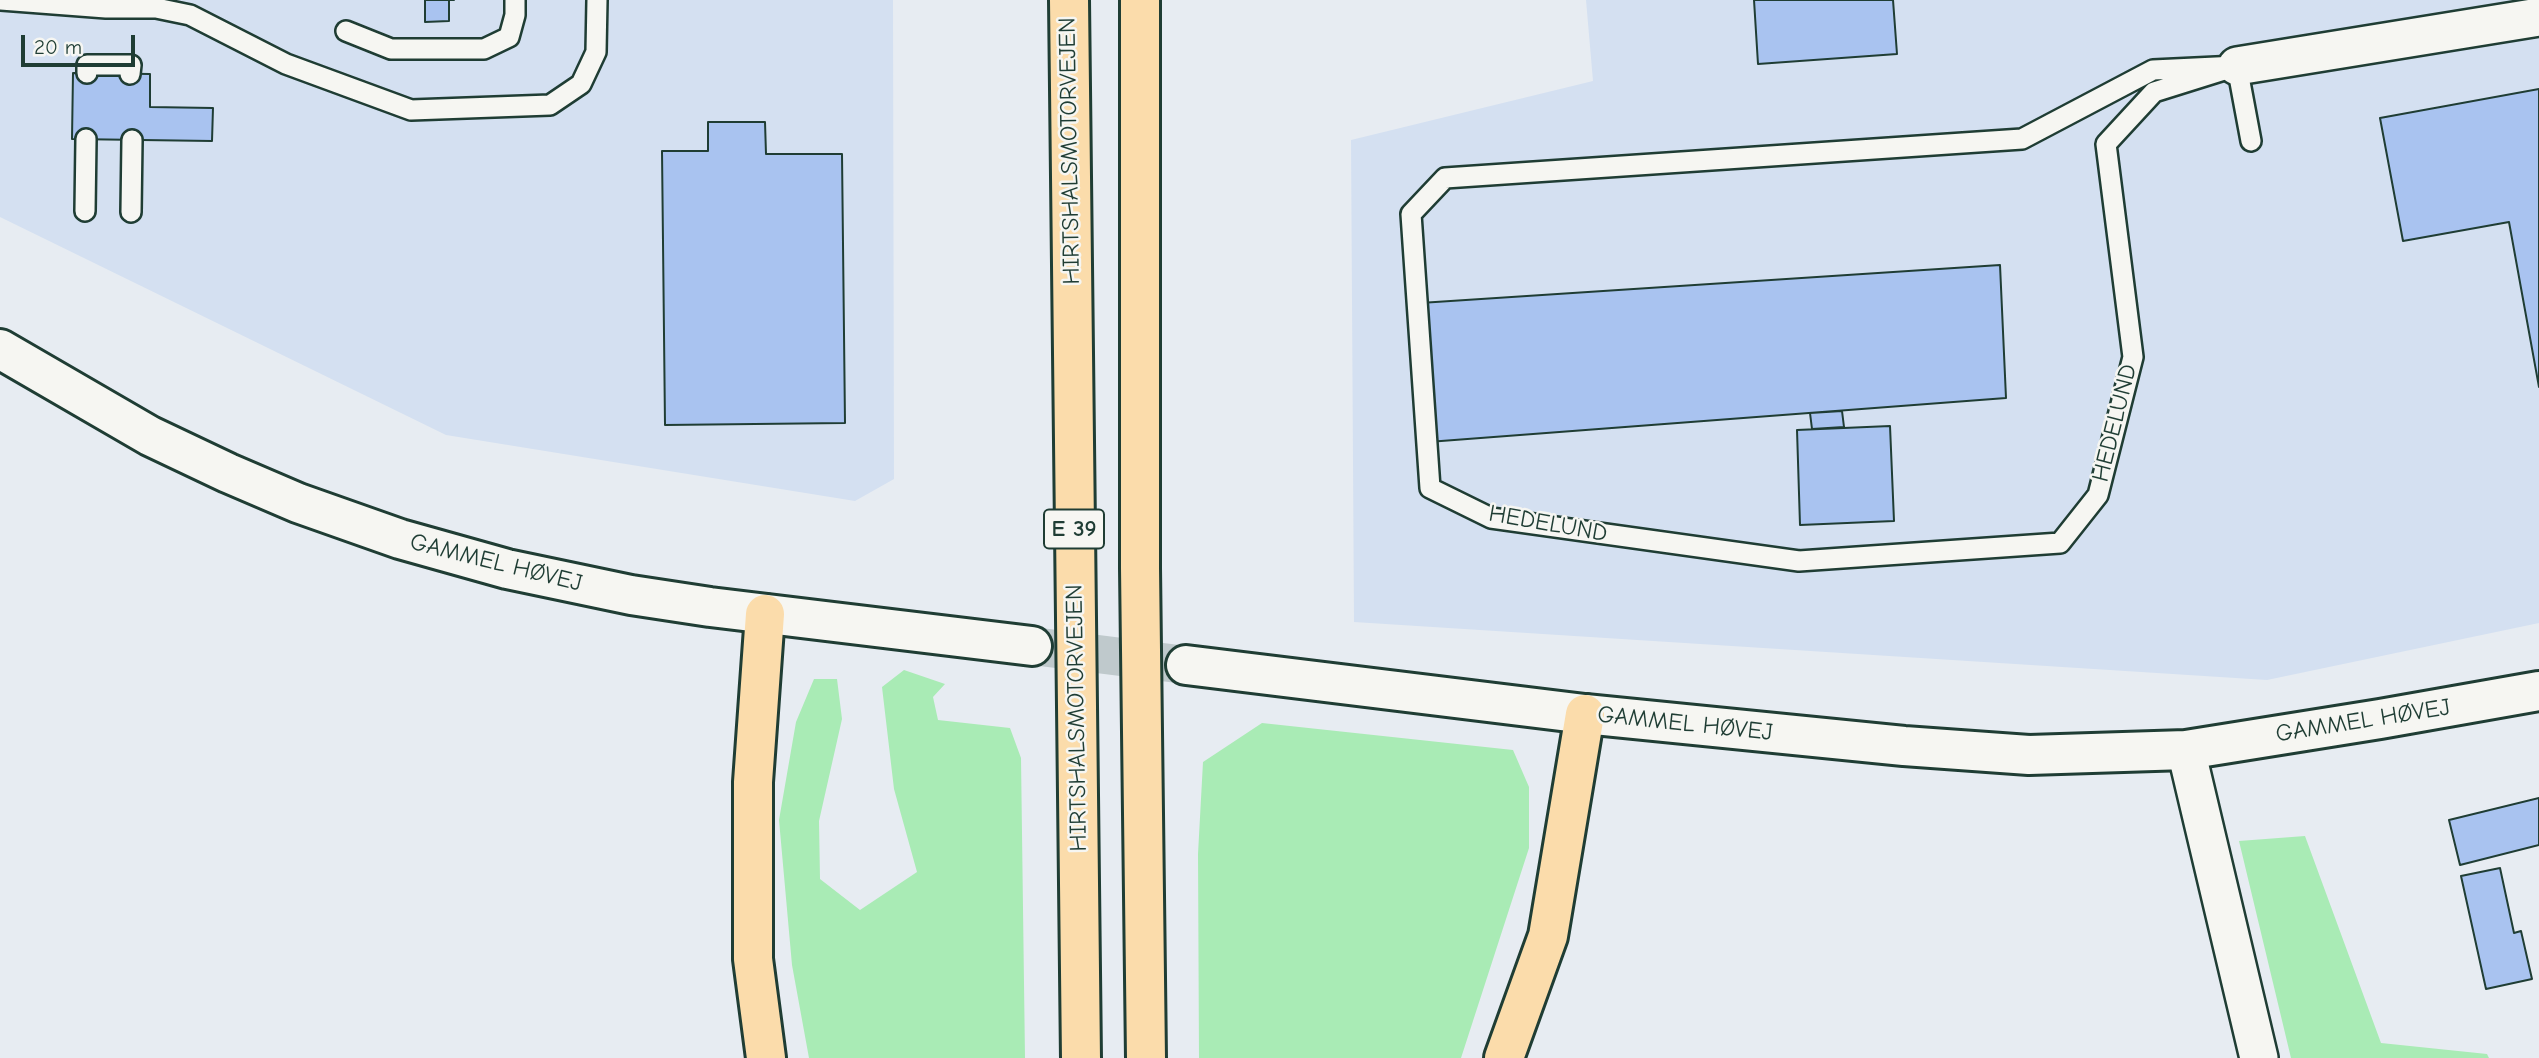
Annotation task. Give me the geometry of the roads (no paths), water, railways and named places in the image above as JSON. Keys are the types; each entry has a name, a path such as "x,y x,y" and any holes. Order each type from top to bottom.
{"highway":[{"name":"HIRTSHALSMOTORVEJEN","path":"1069,0 1081,1058"},
{"name":"E 39","path":"1140,0 1140,568 1146,1058"},
{"path":"765,614 753,782 753,959 766,1058"},
{"path":"1504,1058 1548,936 1585,714"}],"street":[{"name":"HEDELUND","path":"2237,66 2539,17"},
{"name":"GAMMEL HØVEJ","path":"0,349 150,436 298,503 362,526 507,569 631,595 1032,646"},
{"name":"GAMMEL HØVEJ","path":"1185,665 1585,714 1904,746 2029,755 2186,750 2539,691"},
{"path":"2186,750 2259,1058"}],"lane":[{"path":"1,0 106,8 156,8 190,15 286,64 411,110 551,105 581,85 596,52 597,0"},
{"path":"346,31 391,49 484,49 509,37 515,15 515,0"},
{"path":"87,73 87,65 131,65 130,74"},
{"path":"2237,66 2251,141"},
{"name":"HEDELUND","path":"2237,66 2154,92 2106,144 2133,357 2098,495 2060,543 1799,561 1491,518 1430,488 1412,214 1445,178 2022,139 2153,70 2237,66"},
{"path":"85,211 86,139"},
{"path":"131,212 132,140"}],"tunnel":[{"path":"1032,646 1186,665"}]}
